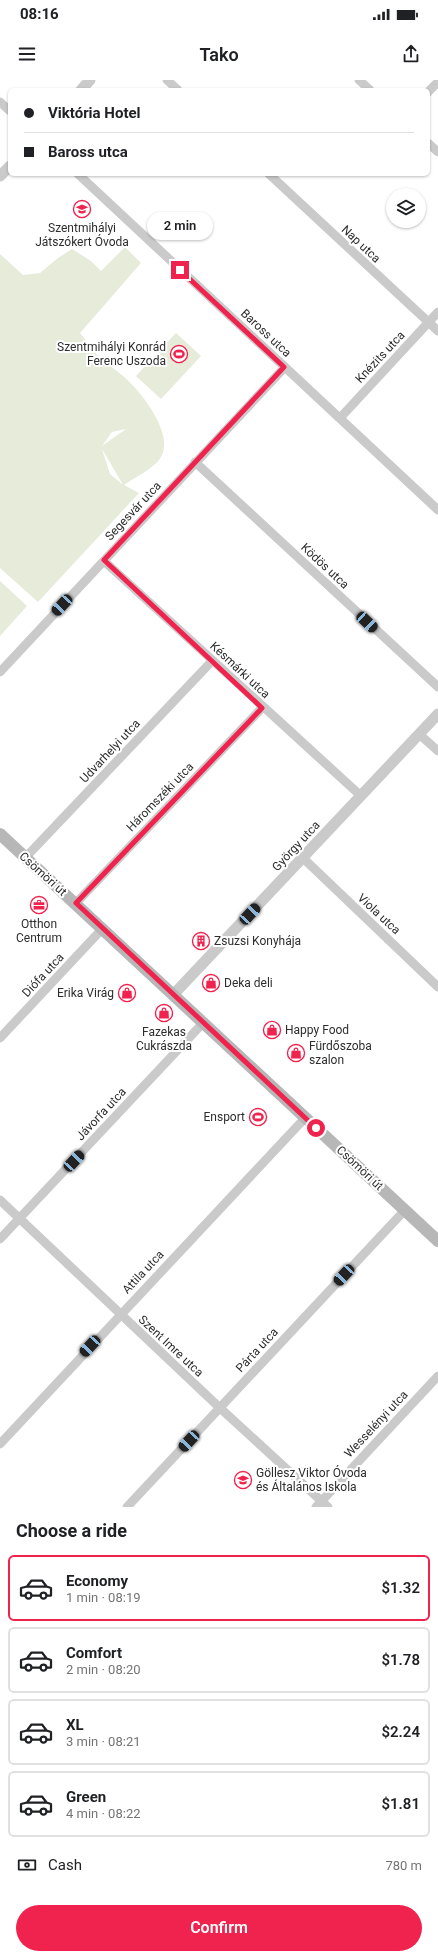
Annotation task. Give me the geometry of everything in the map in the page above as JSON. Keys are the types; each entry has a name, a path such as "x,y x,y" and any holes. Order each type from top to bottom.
{"main road":[{"name":"Csömöri út","path":"0,834 103,928 305,1118 437,1238"}],"street":[{"path":"83,88 90,80"},
{"path":"167,80 176,88"},
{"path":"359,80 368,88"},
{"path":"430,90 438,82"},
{"path":"0,102 8,109"},
{"path":"430,145 438,152"},
{"path":"0,176 8,168"},
{"name":"Baross utca","path":"80,176 438,510"},
{"name":"Nap utca","path":"271,176 438,331"},
{"name":"Knézits utca","path":"340,418 438,312"},
{"name":"Segesvár utca","path":"0,672 284,367"},
{"name":"Ködös utca","path":"195,462 438,687"},
{"name":"Késmárki utca","path":"104,560 262,708 361,796"},
{"name":"Udvarhelyi utca","path":"25,858 212,661"},
{"name":"Háromszéki utca","path":"76,903 262,708"},
{"name":"György utca","path":"173,995 438,714"},
{"path":"419,734 438,752"},
{"name":"Viola utca","path":"302,858 438,987"},
{"name":"Diófa utca","path":"0,1038 103,928"},
{"name":"Jávorfa utca","path":"0,1239 204,1023"},
{"name":"Attila utca","path":"0,1444 305,1118"},
{"name":"Szent Imre utca","path":"0,1200 322,1505"},
{"name":"Párta utca","path":"127,1507 405,1210"},
{"name":"Wesselényi utca","path":"322,1505 438,1376"}],"green space":[{"path":"125,247 141,263 80,333 97,355 130,382 146,401 159,424 163,435 164,446 162,455 155,464 124,485 139,493 38,602 0,568 0,254 23,275 40,273 72,249 91,261 101,271","holes":["126,429 102,446 112,432","102,449 122,483 122,484 110,474"]},
{"path":"176,333 201,356 161,399 136,376"},
{"path":"0,581 27,606 0,636"}],"place":[{"name":"Szentmihályi Játszókert Óvoda","path":"82,209"},
{"name":"Szentmihályi Konrád Ferenc Uszoda","path":"179,354"},
{"name":"Otthon Centrum","path":"39,905"},
{"name":"Zsuzsi Konyhája","path":"201,941"},
{"name":"Deka deli","path":"211,983"},
{"name":"Erika Virág","path":"127,993"},
{"name":"Fazekas Cukrászda","path":"164,1013"},
{"name":"Happy Food","path":"272,1030"},
{"name":"Fürdőszoba szalon","path":"296,1053"},
{"name":"Ensport","path":"258,1117"},
{"name":"Göllesz Viktor Óvoda és Általános Iskola","path":"243,1480"}],"route":[{"path":"180,270 284,367 104,560 262,708 76,903 316,1128"}]}
